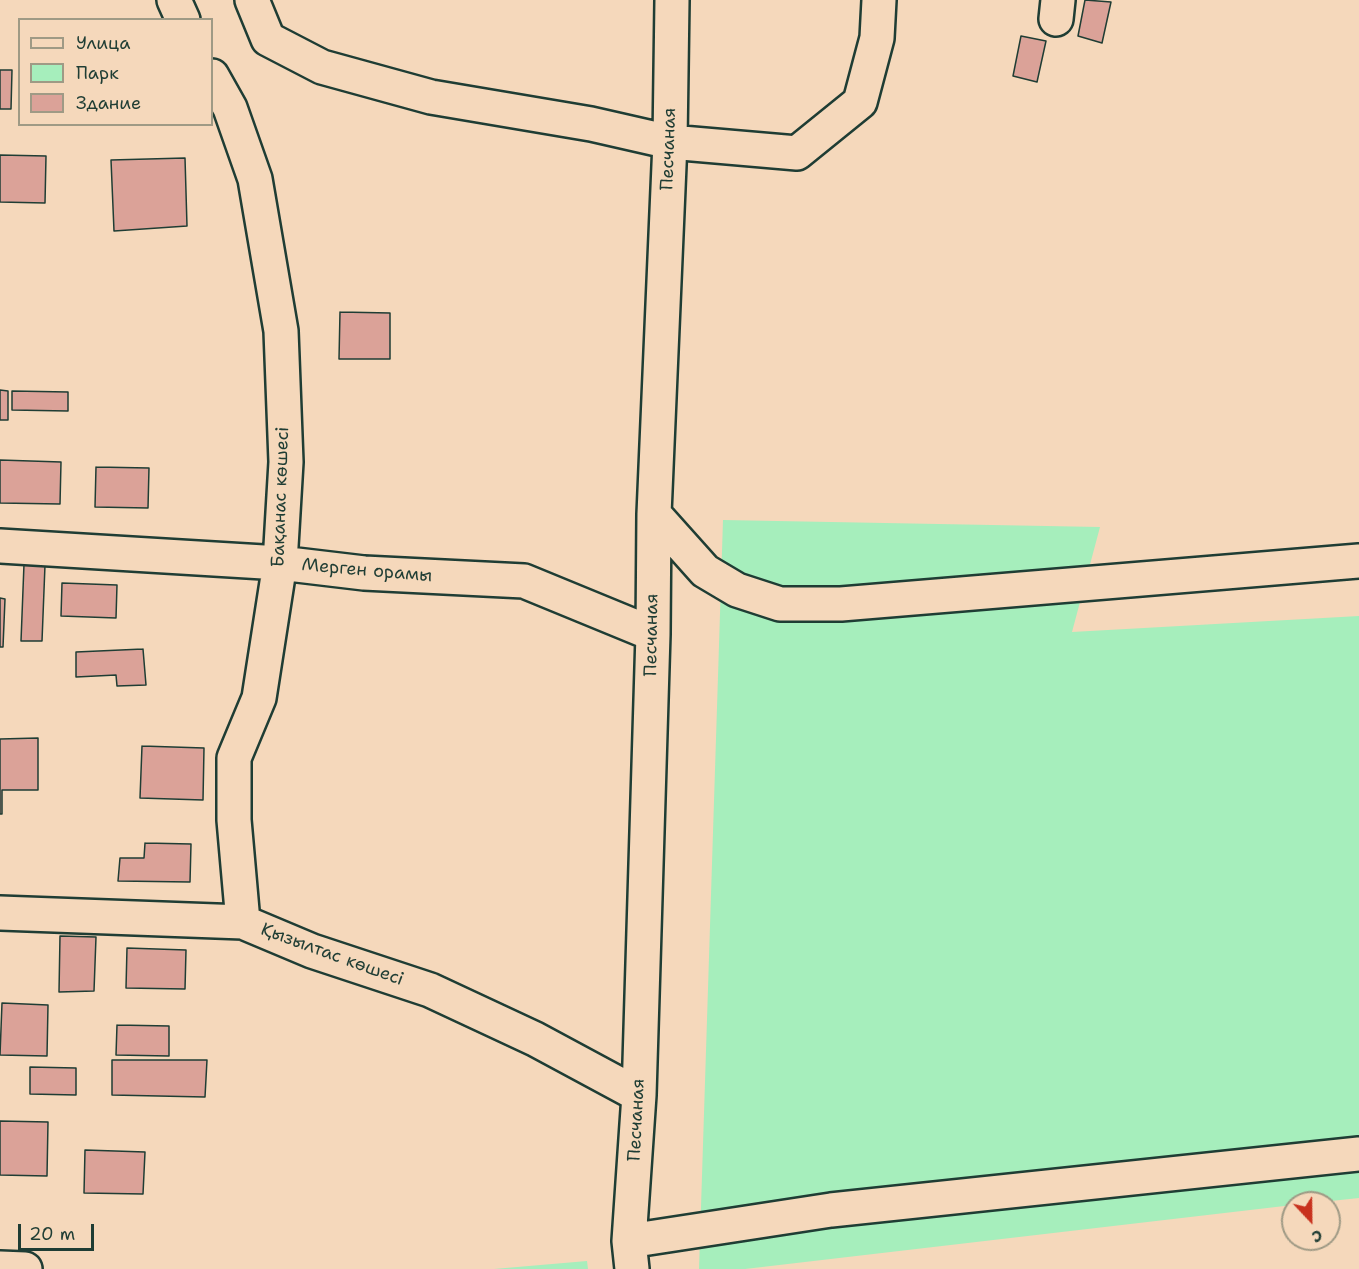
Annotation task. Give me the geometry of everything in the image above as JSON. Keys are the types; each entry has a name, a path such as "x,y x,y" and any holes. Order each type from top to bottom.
{"street":[{"path":"174,0 182,18"},
{"path":"252,0 268,39 322,67 431,97 591,124 670,142 797,153 860,102 878,38 879,0"},
{"name":"Песчаная","path":"631,1255 639,1095 653,634 654,514 670,142 672,0"},
{"name":"Бақанас көшесі","path":"213,78 230,108 255,179 281,331 286,462 280,563 259,698 234,758 234,820 243,922"},
{"path":"654,514 705,571 737,590 780,603 841,604 1359,561"},
{"name":"Мерген орамы","path":"0,546 280,563 364,573 524,581 653,634"},
{"name":"Қызылтас көшесі","path":"0,913 243,922 312,951 430,990 535,1039 639,1095"},
{"path":"631,1255 831,1210 1359,1154"},
{"path":"0,1268 25,1269"}],"green space":[{"path":"723,520 1100,527 1072,632 1359,616 1359,1198 1341,1200 1341,1191 1281,1191 1281,1206 745,1269 699,1269"},
{"path":"587,1261 588,1269 494,1269"}],"building":[{"path":"1085,0 1111,2 1102,43 1078,36"},
{"path":"1021,36 1046,41 1037,82 1013,76"},
{"path":"0,70 12,70 11,109 0,109"},
{"path":"0,155 46,156 45,203 0,202"},
{"path":"185,158 187,226 114,231 111,160"},
{"path":"340,312 390,313 390,359 339,359"},
{"path":"0,390 8,391 8,420 0,420"},
{"path":"12,391 68,392 68,411 12,410"},
{"path":"0,460 61,462 60,504 0,503"},
{"path":"96,467 149,468 148,508 95,507"},
{"path":"24,564 45,565 42,641 21,641"},
{"path":"62,583 117,585 116,618 61,616"},
{"path":"0,598 5,599 3,647 0,647"},
{"path":"143,649 146,685 117,686 116,675 76,677 76,652"},
{"path":"38,738 38,790 2,790 2,814 0,814 0,739"},
{"path":"142,746 204,748 203,800 140,798"},
{"path":"145,843 191,844 190,882 118,881 120,858 144,858"},
{"path":"60,936 96,937 94,991 59,992"},
{"path":"127,948 186,950 185,989 126,988"},
{"path":"2,1003 48,1005 47,1056 0,1055"},
{"path":"117,1025 169,1026 169,1056 116,1055"},
{"path":"112,1060 207,1060 205,1097 112,1095"},
{"path":"30,1067 76,1068 76,1095 30,1094"},
{"path":"0,1121 48,1122 47,1176 0,1175"},
{"path":"85,1150 145,1152 143,1194 84,1193"}]}
